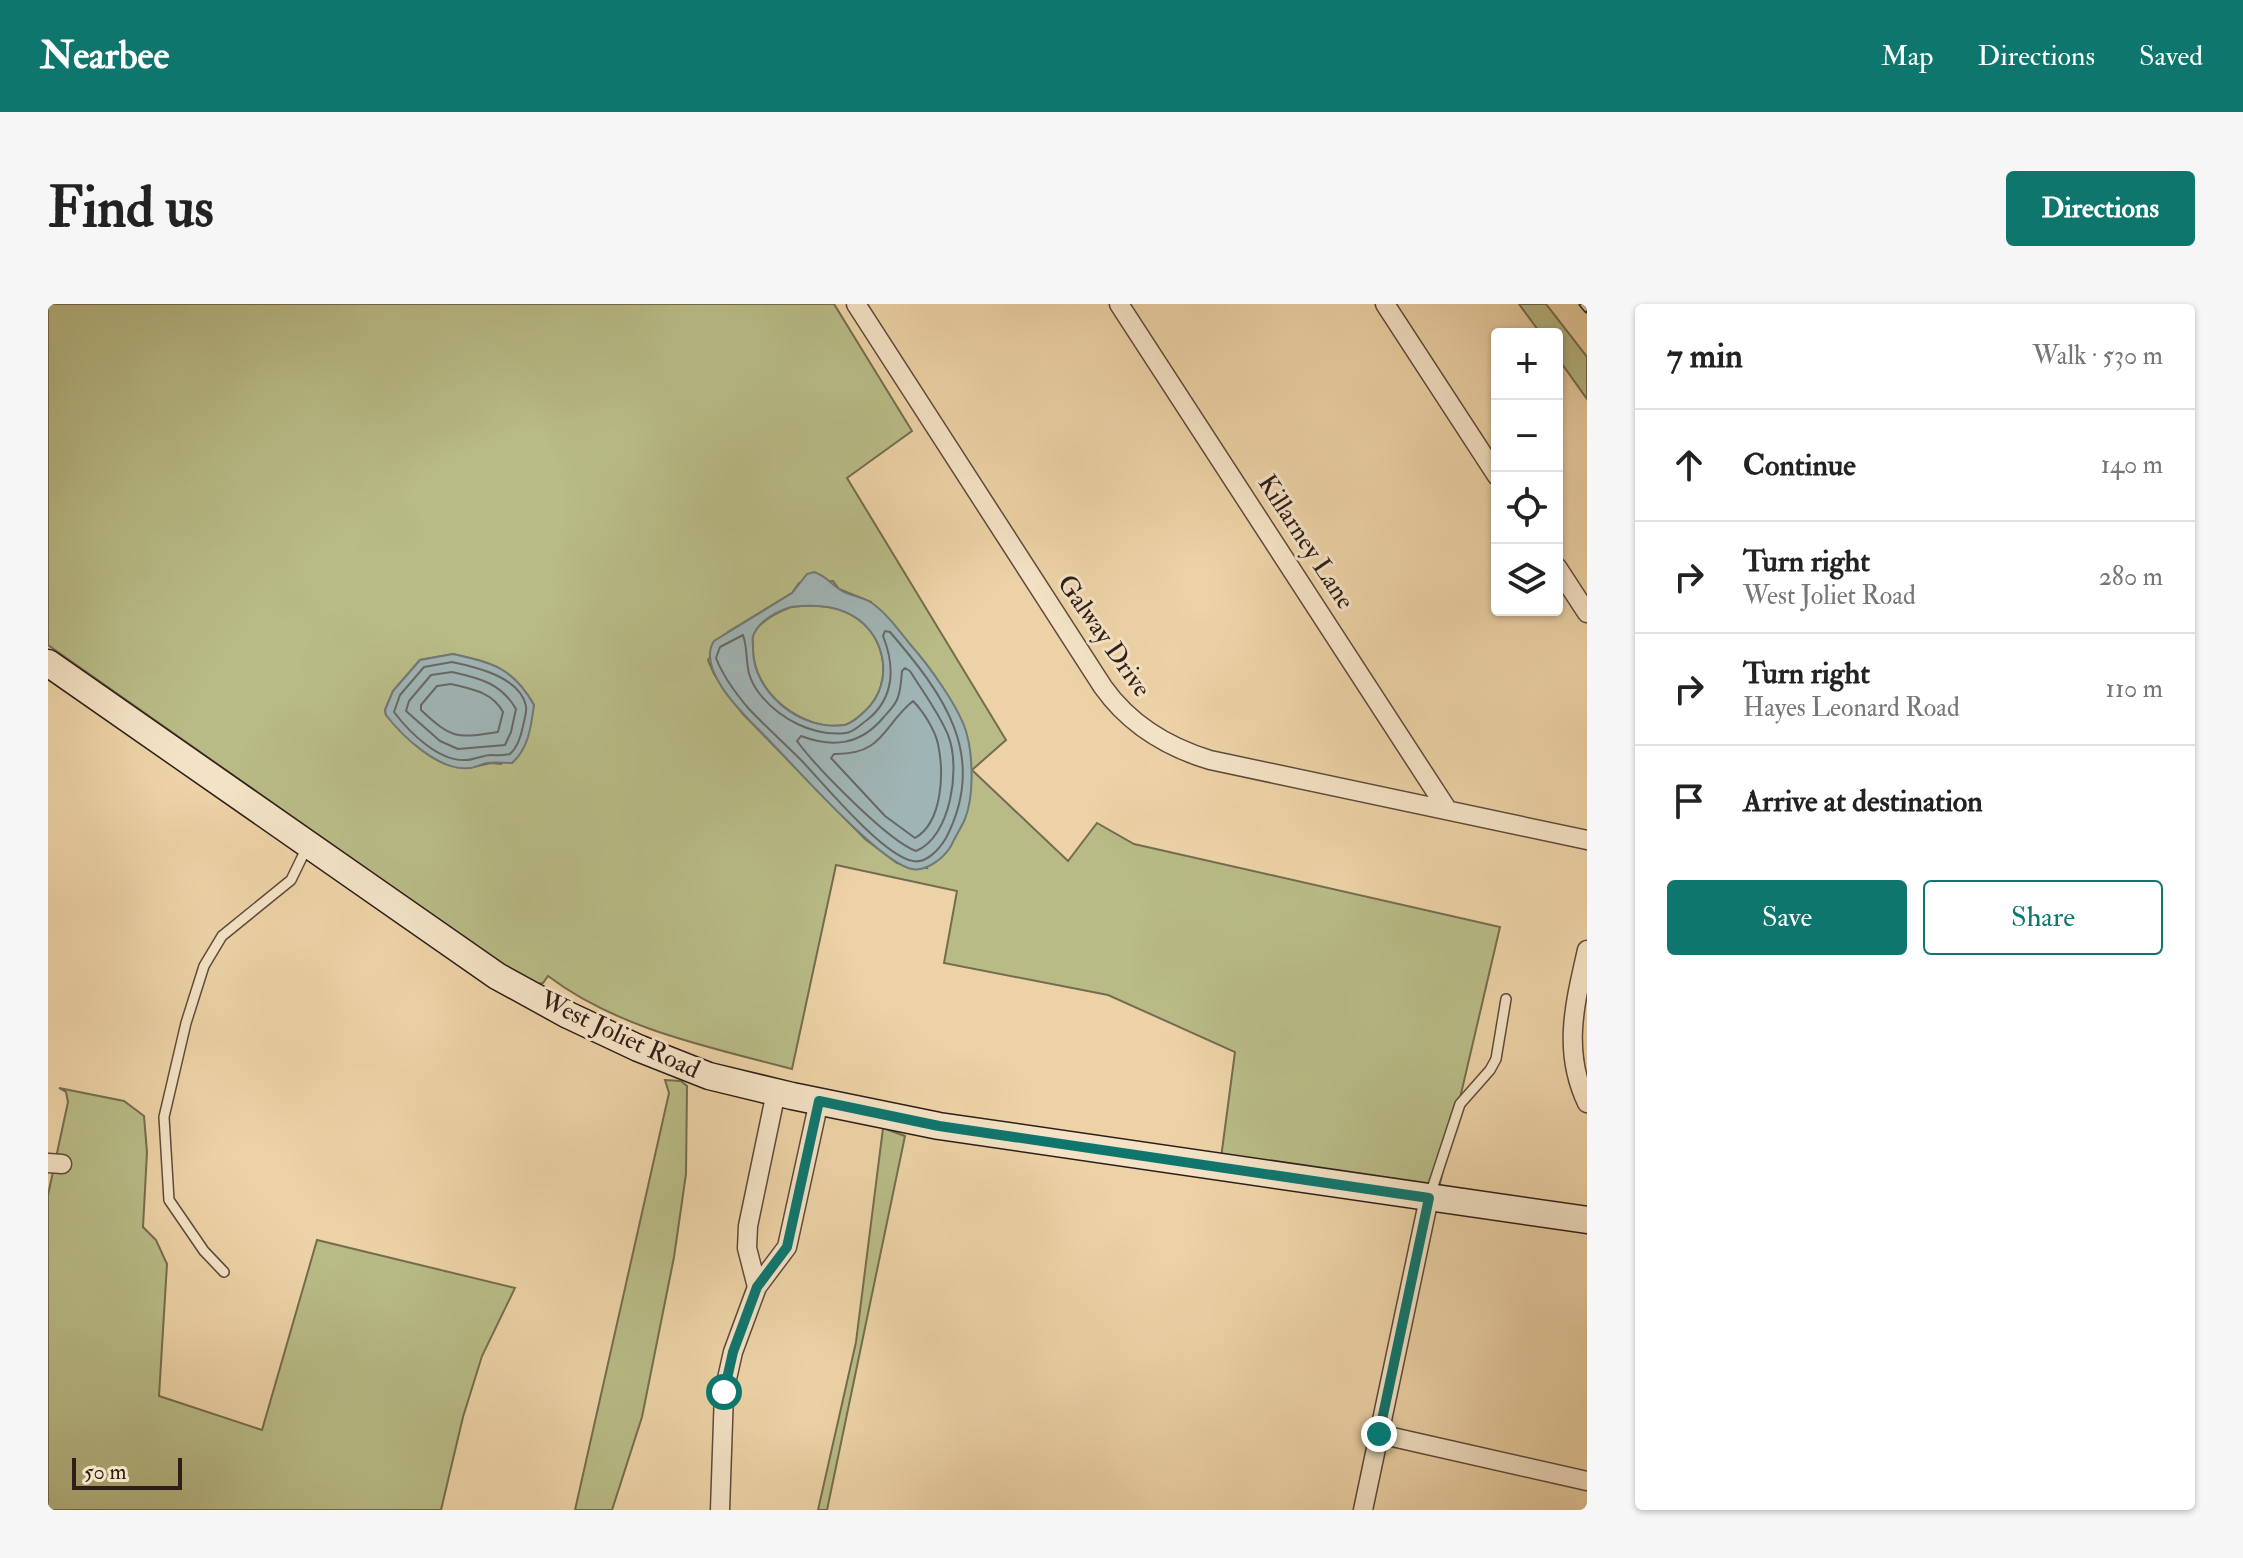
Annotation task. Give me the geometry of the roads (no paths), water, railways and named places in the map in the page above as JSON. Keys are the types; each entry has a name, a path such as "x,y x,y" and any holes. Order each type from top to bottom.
{"main road":[{"name":"West Joliet Road","path":"48,663 497,976 568,1015 638,1048 709,1076 939,1126 1587,1220"}],"street":[{"name":"Galway Drive","path":"856,304 1103,687 1132,720 1166,743 1210,760 1587,840"},
{"name":"Killarney Lane","path":"1119,304 1447,809"},
{"path":"1385,304 1494,472"},
{"path":"1563,576 1587,613"},
{"path":"1585,1095 1572,1053 1571,1032 1587,950"},
{"path":"757,1287 747,1248 748,1226 776,1092"},
{"path":"720,1510 724,1392 733,1352 757,1287 787,1247 819,1101"},
{"path":"1363,1510 1429,1198"},
{"path":"1379,1434 1587,1481"}],"lane":[{"path":"224,1272 204,1251 169,1200 164,1117 186,1023 204,966 222,936 291,880 309,844"},
{"path":"1429,1198 1460,1104 1496,1059 1506,999"}],"water":[{"path":"814,572 825,577 843,591 868,601 882,612 934,674 964,724 971,766 968,810 948,851 929,866 912,869 896,862 855,829 739,709 715,675 710,651 714,641 792,593 807,574","holes":["791,607 825,607 845,612 870,630 877,643 882,657 881,686 865,711 845,725 828,726 796,715 782,706 761,680 755,664 753,637 764,621"]},
{"path":"453,654 501,669 518,683 534,705 526,744 512,763 487,763 469,768 446,764 423,751 386,715 393,691 420,660"}],"railway":[{"path":"1582,304 1587,310"}]}
